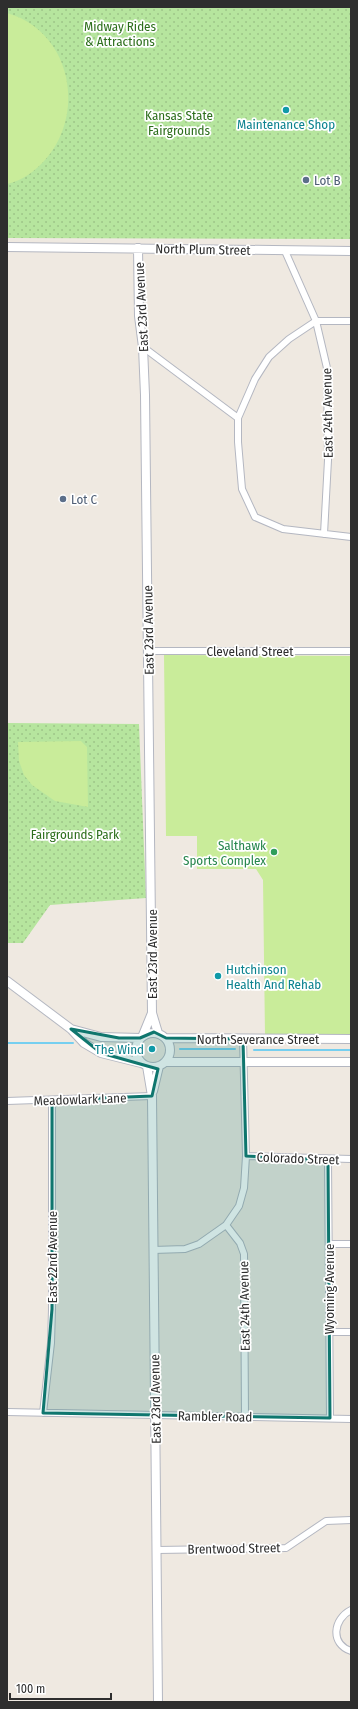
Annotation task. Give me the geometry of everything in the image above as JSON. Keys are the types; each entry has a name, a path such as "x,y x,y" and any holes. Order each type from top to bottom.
{"street":[{"name":"North Plum Street","path":"7,247 351,251"},
{"name":"East 23rd Avenue","path":"138,248 139,316 144,347 152,1013 158,1033"},
{"name":"East 24th Avenue","path":"286,251 316,321 327,368 328,460 324,534"},
{"path":"351,321 316,321 289,339 269,357 255,379 238,418 238,442 242,489 255,517 283,529 351,537"},
{"path":"144,347 238,418"},
{"name":"Cleveland Street","path":"148,651 351,651"},
{"path":"7,981 71,1029 84,1043 101,1053 144,1065 162,1064 170,1052 169,1042 166,1038 158,1033 150,1032 142,1036 137,1042 135,1051 138,1060 144,1065"},
{"name":"East 23rd Avenue","path":"142,1036 152,1013"},
{"path":"71,1029 101,1037 142,1036"},
{"name":"North Severance Street","path":"166,1038 351,1039"},
{"path":"153,1250 185,1250 199,1244 226,1224 242,1198 246,1156 243,1039"},
{"name":"North Severance Street","path":"162,1064 351,1062"},
{"name":"East 23rd Avenue","path":"152,1096 162,1064"},
{"name":"East 23rd Avenue","path":"144,1065 152,1096 158,1702"},
{"name":"Meadowlark Lane","path":"7,1101 152,1096"},
{"name":"East 22nd Avenue","path":"43,1413 51,1344 52,1100"},
{"name":"Colorado Street","path":"246,1156 328,1160 351,1159"},
{"name":"Wyoming Avenue","path":"328,1160 330,1418"},
{"name":"East 24th Avenue","path":"226,1224 240,1243 244,1254 245,1417"},
{"path":"329,1244 351,1244"},
{"path":"330,1332 351,1332"},
{"name":"Rambler Road","path":"7,1412 351,1418"},
{"name":"Brentwood Street","path":"157,1550 286,1548 326,1522 351,1520"},
{"path":"351,1610 342,1617 336,1626 336,1637 341,1646 351,1651"}],"highlighted area":[{"path":"71,1029 119,1038 140,1038 154,1032 166,1038 243,1039 246,1156 328,1160 330,1418 43,1413 52,1309 52,1100 152,1096 158,1069 101,1053"}],"green space":[{"name":"Kansas State Fairgrounds","path":"7,7 351,7 351,239 7,238"},
{"path":"7,13 29,23 46,37 58,55 66,76 68,98 66,120 58,141 45,160 28,175 18,181 7,184"},
{"name":"Salthawk Sports Complex","path":"164,655 351,656 351,1035 265,1035 263,880 256,869 197,869 197,836 166,836"},
{"name":"Fairgrounds Park","path":"7,723 139,724 146,898 50,905 23,943 7,943"},
{"path":"81,741 87,747 88,807 55,801 32,785 24,775 19,761 18,742"}],"waterway":[{"path":"7,1043 73,1043"},
{"path":"180,1049 235,1049"},
{"path":"254,1050 351,1050"}],"place":[{"name":"Maintenance Shop","path":"286,110"},
{"name":"Lot B","path":"306,180"},
{"name":"Lot C","path":"63,499"},
{"name":"Salthawk Sports Complex","path":"274,852"},
{"name":"Hutchinson Health And Rehab","path":"218,976"},
{"name":"The Wind","path":"152,1049"}],"park label":[{"name":"Midway Rides & Attractions","path":"120,34"}]}
